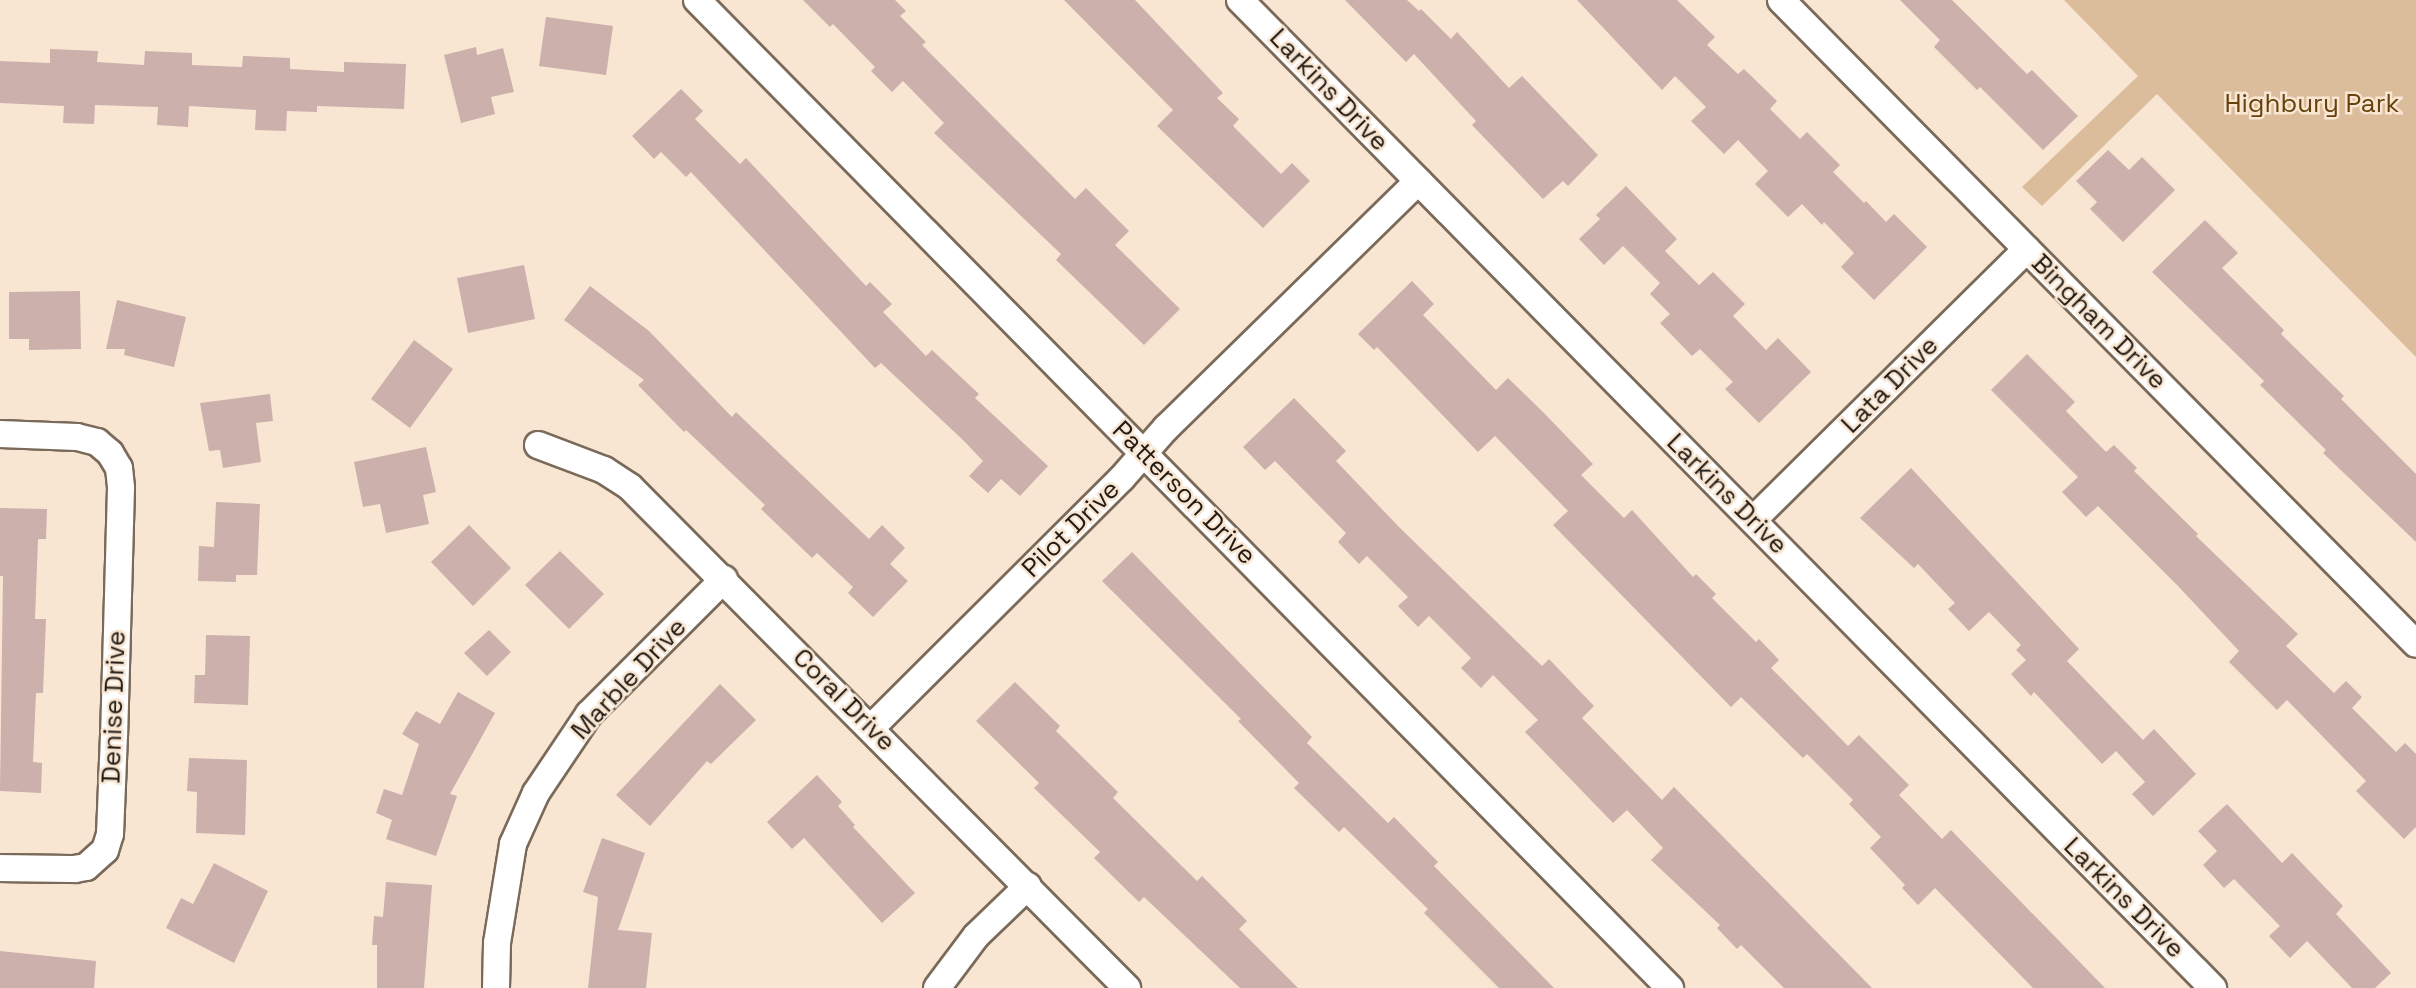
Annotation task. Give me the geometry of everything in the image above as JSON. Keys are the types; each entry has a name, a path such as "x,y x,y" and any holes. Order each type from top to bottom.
{"street":[{"name":"Patterson Drive","path":"697,0 1670,988"},
{"name":"Larkins Drive","path":"1240,0 2213,988"},
{"name":"Bingham Drive","path":"1782,0 2416,644"},
{"name":"Pilot Drive","path":"871,728 1122,478 1144,452 1418,181"},
{"name":"Lata Drive","path":"1753,520 2027,249"},
{"name":"Denise Drive","path":"0,434 77,437 97,442 110,453 119,468 121,488 110,834 105,850 86,867 53,870 0,868"},
{"name":"Coral Drive","path":"538,445 604,470 631,487 1127,988"},
{"name":"Marble Drive","path":"496,988 497,943 513,844 536,793 589,714 724,579"},
{"path":"937,988 976,936 1028,886"}],"green space":[{"name":"Highbury Park","path":"2064,0 2416,0 2416,357 2157,94 2042,206 2022,187 2138,76"}],"building":[{"path":"803,0 895,0 906,11 900,16 926,42 922,45 1075,199 1086,188 1129,231 1115,245 1180,309 1144,345 1056,260 1061,254 934,133 944,123 903,81 892,92 871,71 875,67 833,24 830,27"},
{"path":"1064,0 1135,0 1223,93 1217,98 1239,119 1233,126 1281,174 1292,163 1310,181 1263,228 1157,126 1173,110"},
{"path":"1345,0 1407,0 1419,11 1421,9 1451,39 1457,32 1509,88 1522,76 1598,155 1568,186 1563,181 1543,199 1472,125 1476,121 1414,54 1406,62"},
{"path":"1577,0 1677,0 1715,37 1707,45 1738,74 1744,69 1777,101 1770,109 1800,139 1807,132 1840,165 1833,172 1864,203 1866,201 1886,222 1894,214 1927,247 1874,300 1841,267 1854,253 1824,222 1822,225 1802,204 1788,217 1755,184 1768,171 1738,140 1724,154 1691,121 1706,107 1675,76 1662,90"},
{"path":"1900,0 1952,0 2027,74 2032,70 2078,116 2043,150 1980,87 1977,90 1934,47 1940,40"},
{"path":"546,17 613,26 606,75 539,66"},
{"path":"476,47 477,55 503,48 514,92 491,97 495,114 461,123 444,55"},
{"path":"50,49 98,51 97,62 144,65 145,51 192,53 192,65 242,67 243,56 290,58 290,69 344,72 344,62 406,64 404,109 317,106 317,112 287,111 286,131 255,130 256,110 189,106 188,127 157,125 158,107 95,105 94,124 63,123 64,106 0,103 0,61 50,63"},
{"path":"681,89 703,111 695,119 740,164 746,158 866,286 870,282 892,304 883,312 926,356 932,350 979,394 975,398 1048,466 1020,496 1001,479 988,493 969,476 983,461 964,441 881,363 875,368 691,172 686,177 661,152 654,159 632,136"},
{"path":"2108,150 2129,170 2142,157 2175,190 2123,242 2090,209 2097,202 2076,181"},
{"path":"1626,186 1677,239 1665,251 1699,285 1713,272 1745,304 1733,316 1766,350 1778,338 1811,372 1759,423 1725,389 1733,382 1700,349 1692,356 1660,323 1670,314 1650,294 1660,283 1623,246 1604,265 1579,239 1600,219 1596,215"},
{"path":"2205,220 2238,253 2222,268 2284,330 2281,334 2344,396 2341,399 2416,474 2416,542 2323,453 2326,450 2260,385 2264,381 2152,272"},
{"path":"524,265 535,319 468,333 457,278"},
{"path":"1412,281 1434,304 1423,315 1496,390 1508,378 1545,414 1593,464 1581,475 1624,518 1632,510 1693,577 1696,574 1716,594 1712,598 1756,642 1759,639 1779,660 1771,668 1848,746 1859,735 1909,785 1899,795 1942,839 1951,830 2105,988 2033,988 1935,888 1918,905 1902,888 1905,885 1870,848 1881,837 1849,804 1853,800 1807,754 1803,758 1741,697 1731,707 1553,525 1568,511 1495,436 1478,452 1377,347 1374,350 1358,334"},
{"path":"590,286 649,331 732,417 736,412 869,539 882,525 905,548 890,564 908,581 873,617 848,593 853,587 817,553 812,558 761,509 765,505 686,430 684,432 638,385 644,380 564,320"},
{"path":"80,291 81,349 29,350 29,339 9,339 9,292"},
{"path":"117,300 186,317 174,367 124,355 125,349 106,349"},
{"path":"414,340 453,369 410,428 371,399"},
{"path":"2027,354 2075,402 2066,411 2106,452 2114,445 2137,468 2134,471 2198,534 2196,536 2298,634 2286,646 2334,693 2346,681 2362,697 2352,708 2396,752 2405,743 2416,754 2416,827 2404,839 2356,791 2366,781 2287,700 2277,710 2229,662 2239,651 2177,585 2098,506 2086,517 2062,492 2078,477 1991,390"},
{"path":"270,394 273,421 256,423 261,462 223,468 220,450 209,451 200,403"},
{"path":"1294,398 1346,451 1336,461 1398,526 1542,666 1549,659 1594,706 1582,718 1662,800 1674,787 1872,988 1784,988 1741,945 1737,949 1717,928 1720,925 1651,860 1663,848 1627,810 1613,823 1525,732 1538,720 1493,675 1481,688 1461,668 1471,658 1429,616 1418,627 1398,606 1408,597 1367,556 1359,564 1338,542 1346,533 1275,461 1265,470 1243,447"},
{"path":"426,447 436,492 423,495 429,524 386,533 380,504 363,507 354,462"},
{"path":"1911,468 2079,649 2067,661 2143,740 2154,729 2196,774 2153,816 2132,794 2145,782 2116,751 2102,764 2034,692 2031,696 2011,674 2026,660 2016,650 2021,645 1989,612 1969,631 1948,609 1955,603 1918,564 1914,568 1860,518"},
{"path":"216,502 260,504 257,575 236,575 236,582 198,581 199,546 214,547"},
{"path":"0,508 47,509 46,539 38,539 35,619 46,619 43,693 36,693 33,762 42,763 41,793 0,791 3,576 0,576"},
{"path":"469,525 511,568 473,606 431,562"},
{"path":"560,551 604,594 569,629 525,585"},
{"path":"1132,552 1312,737 1307,743 1388,823 1394,817 1438,862 1434,866 1554,988 1499,988 1424,913 1428,909 1344,827 1339,832 1294,788 1299,783 1238,721 1241,719 1102,581"},
{"path":"489,630 511,652 487,676 464,653"},
{"path":"206,635 250,636 248,705 194,703 195,675 205,675"},
{"path":"1015,682 1060,726 1056,731 1118,792 1113,798 1197,881 1202,876 1247,921 1239,929 1298,988 1240,988 1144,897 1139,902 1094,858 1100,852 1034,788 1039,783 976,721"},
{"path":"720,684 756,720 711,764 707,761 650,826 616,795"},
{"path":"458,692 495,713 450,794 457,796 436,856 386,839 392,820 376,813 384,789 402,795 419,744 402,734 416,711 440,724"},
{"path":"189,758 247,760 245,835 196,833 197,792 187,791"},
{"path":"817,775 842,802 838,806 855,825 853,827 915,893 882,923 804,838 792,849 767,822"},
{"path":"2227,804 2282,863 2292,853 2343,906 2336,914 2391,973 2375,988 2352,988 2307,941 2290,958 2269,936 2280,926 2234,879 2224,888 2203,865 2217,851 2198,831"},
{"path":"602,838 645,853 618,930 652,933 646,988 588,988 598,897 583,892"},
{"path":"214,863 268,891 234,963 166,928 181,898 193,904"},
{"path":"386,882 432,885 424,988 377,988 377,945 372,945 374,916 383,917"},
{"path":"0,951 96,961 94,988 0,988"}]}
